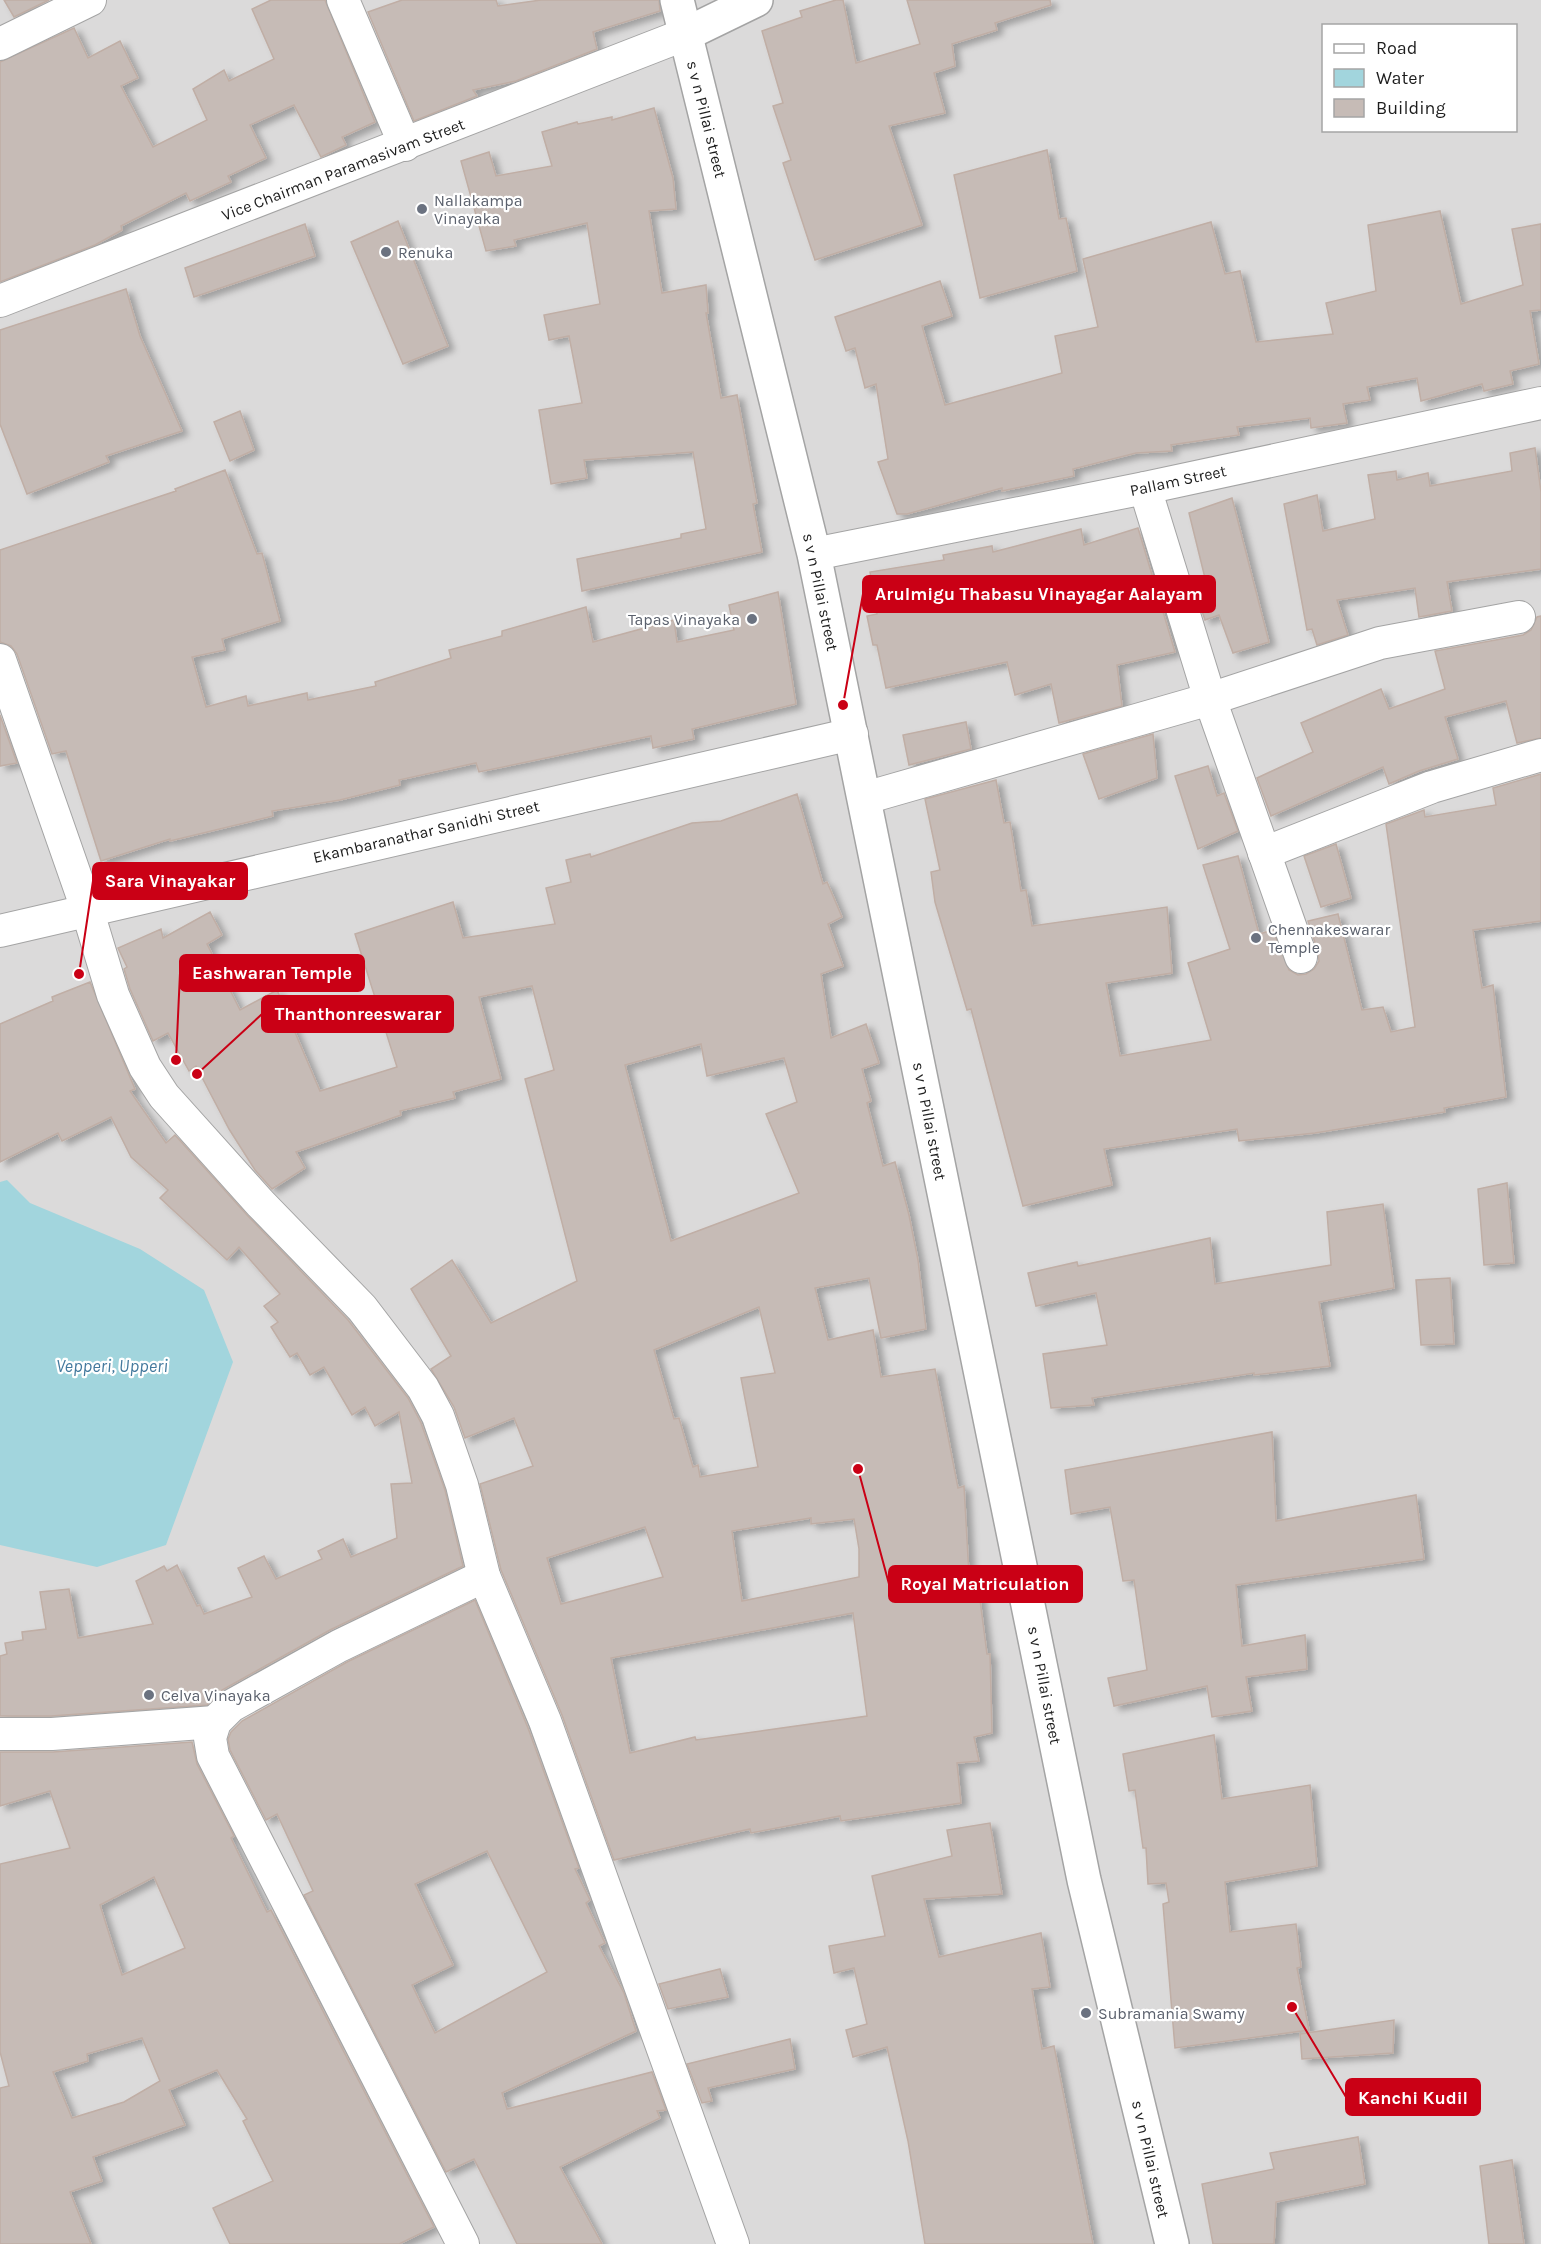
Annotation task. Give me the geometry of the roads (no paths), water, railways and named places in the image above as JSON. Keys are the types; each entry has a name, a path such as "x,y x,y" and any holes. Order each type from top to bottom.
{"street":[{"path":"0,44 90,0"},
{"path":"343,0 405,145"},
{"name":"s v n Pillai street","path":"677,0 814,554 1084,1880 1172,2244"},
{"path":"686,34 756,0"},
{"name":"Vice Chairman Paramasivam Street","path":"0,301 686,34"},
{"name":"Pallam Street","path":"814,554 1145,488 1541,403"},
{"path":"1145,488 1210,699 1301,957"},
{"path":"865,798 1210,699 1380,643 1519,617"},
{"path":"0,660 87,909 113,995 145,1067 164,1096 260,1203 362,1308 423,1388 438,1416 462,1485 484,1576 545,1721 733,2244"},
{"name":"Ekambaranathar Sanidhi Street","path":"0,931 87,909 852,734"},
{"path":"1264,853 1432,787 1541,755"},
{"path":"463,2244 213,1756 210,1738 214,1722 231,1706 339,1646 484,1576"},
{"path":"0,1734 52,1734 214,1722"}],"water":[{"name":"Vepperi, Upperi","path":"7,1180 30,1203 140,1249 204,1290 233,1362 166,1545 97,1567 0,1545 0,1182"}],"place":[{"name":"Nallakampa Vinayaka","path":"422,209"},
{"name":"Renuka","path":"386,252"},
{"name":"Tapas Vinayaka","path":"752,619"},
{"name":"Arulmigu Thabasu Vinayagar Aalayam","path":"843,705"},
{"name":"Chennakeswarar Temple","path":"1256,938"},
{"name":"Sara Vinayakar","path":"79,974"},
{"name":"Eashwaran Temple","path":"176,1060"},
{"name":"Thanthonreeswarar","path":"197,1074"},
{"name":"Royal Matriculation","path":"858,1469"},
{"name":"Celva Vinayaka","path":"149,1695"},
{"name":"Kanchi Kudil","path":"1292,2007"},
{"name":"Subramania Swamy","path":"1086,2013"}]}
